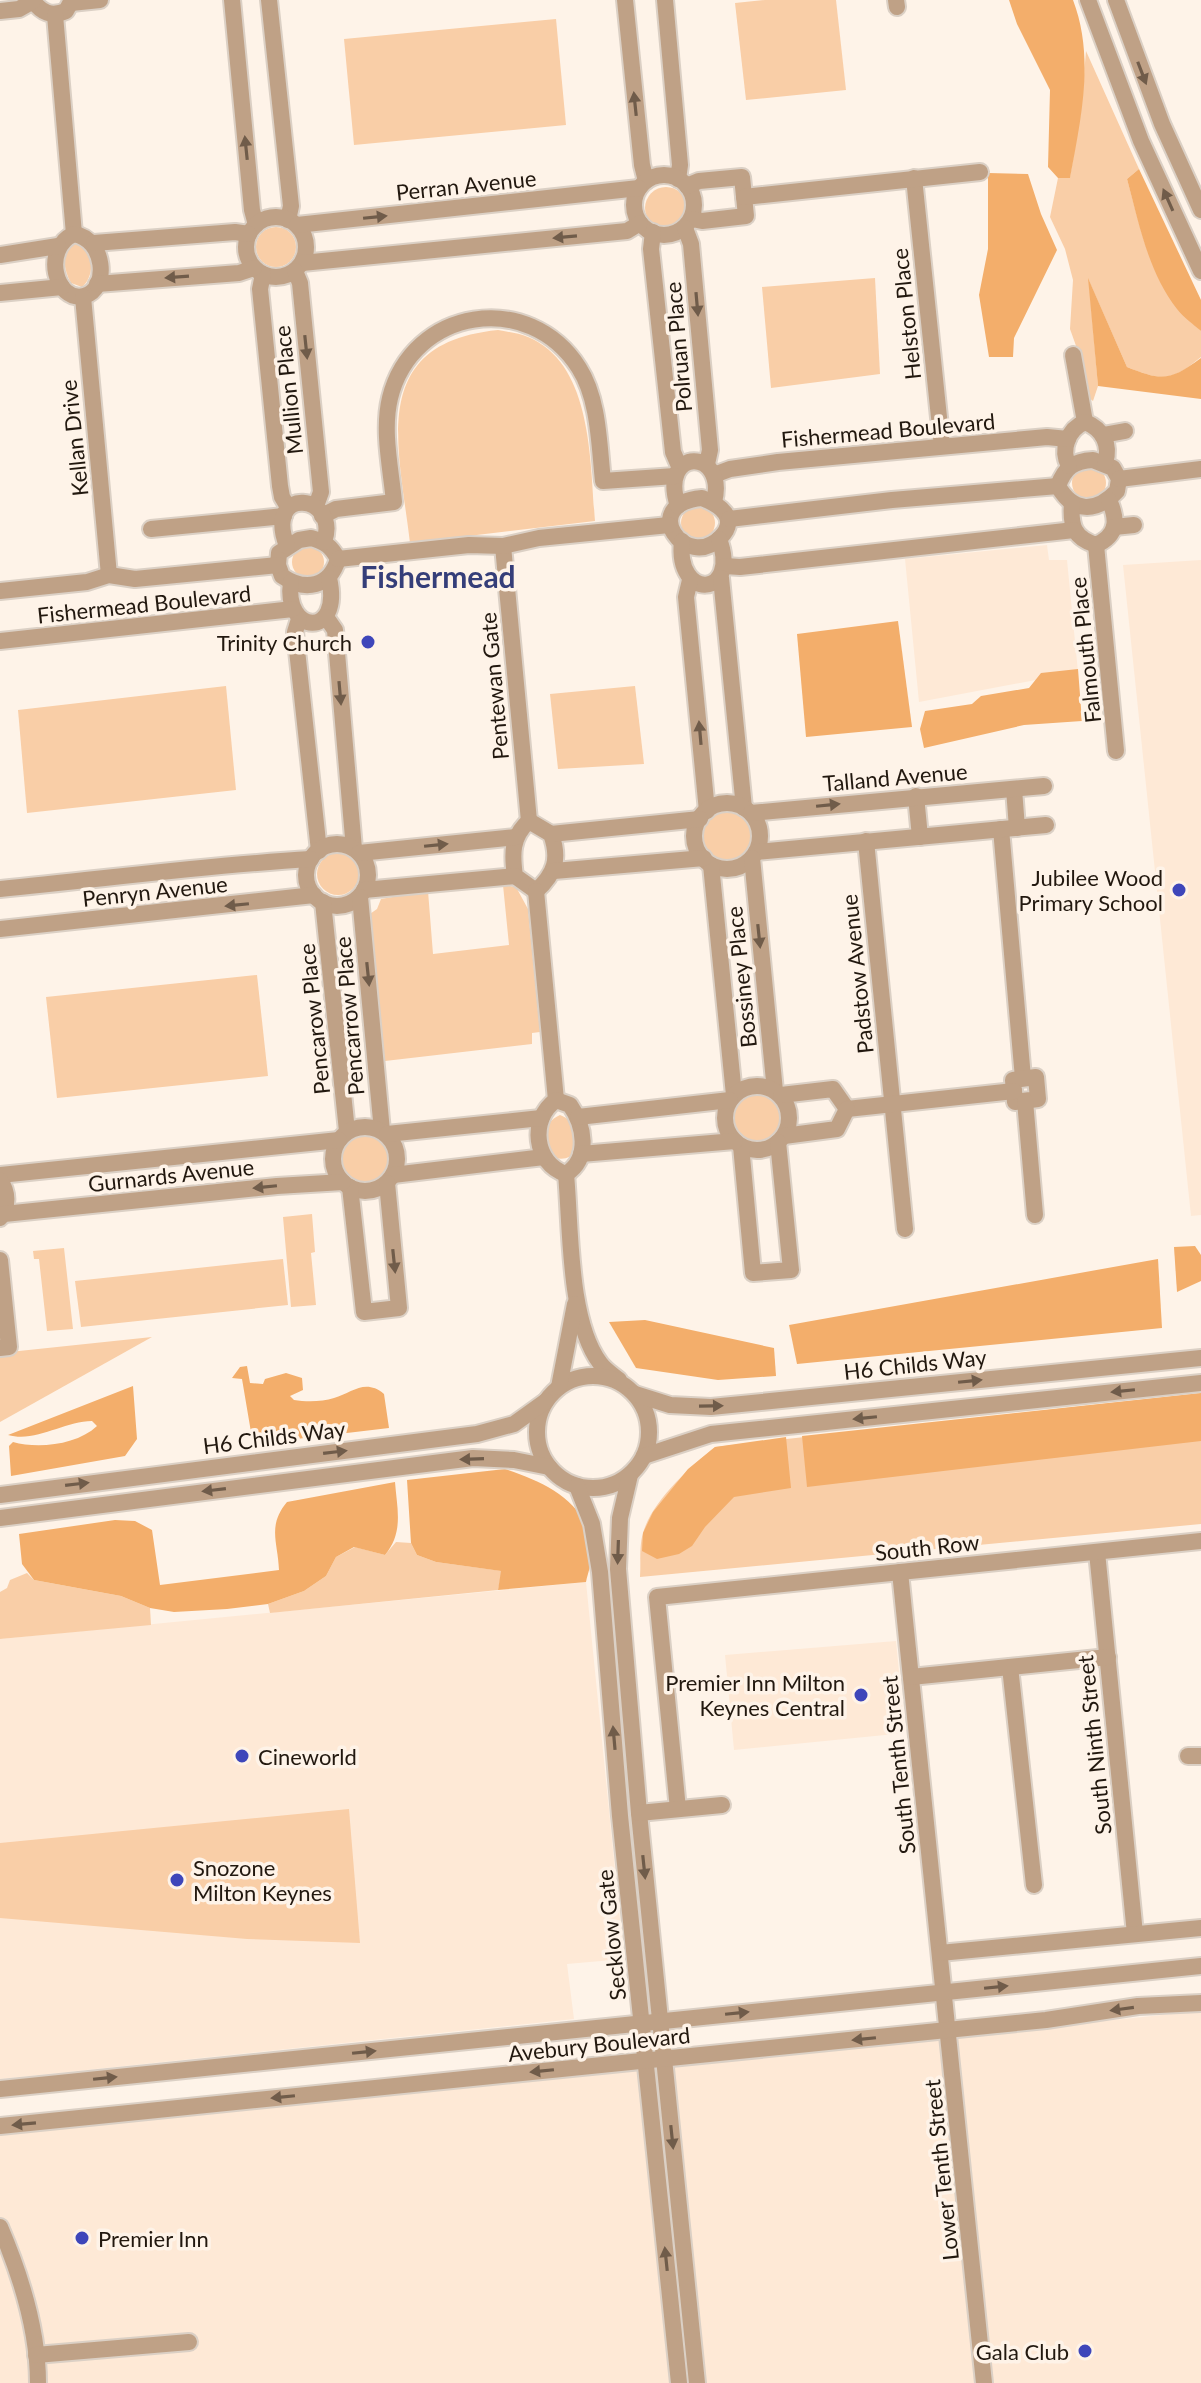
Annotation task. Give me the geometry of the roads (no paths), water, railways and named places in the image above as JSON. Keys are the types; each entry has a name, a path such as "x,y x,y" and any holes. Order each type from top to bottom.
{"street":[{"path":"0,11 19,9 33,1 42,12 55,15 66,11 72,1 100,0"},
{"path":"232,0 252,210 247,256 259,271 273,277 287,275 298,267 646,228 664,235 688,224 746,216 742,177 683,182 666,175 655,176 642,185"},
{"path":"269,0 292,223 305,238 306,247 298,267"},
{"path":"625,0 642,165 642,185 634,205 646,228"},
{"path":"665,0 680,165 683,182 694,208 688,224"},
{"path":"1088,0 1141,141 1201,271"},
{"path":"1116,0 1162,124 1201,210"},
{"path":"55,15 74,234"},
{"path":"744,197 980,172"},
{"name":"Helston Place","path":"914,178 942,446"},
{"name":"Perran Avenue","path":"292,223 642,185"},
{"path":"94,243 252,230 267,219 292,223"},
{"name":"Polruan Place","path":"688,224 710,470 717,491 714,502"},
{"name":"Polruan Place","path":"646,228 677,471 674,495 678,506"},
{"path":"74,234 83,235 94,243 100,256 97,284 92,292 83,297 72,295 62,287 54,259 58,246 74,234"},
{"path":"0,255 58,246"},
{"name":"Mullion Place","path":"298,267 321,492 319,511 327,533 324,542"},
{"path":"97,284 259,271"},
{"name":"Mullion Place","path":"259,271 280,486 286,511 284,536 287,546"},
{"path":"0,293 62,287"},
{"name":"Kellan Drive","path":"83,297 109,575"},
{"name":"Fishermead Boulevard","path":"319,511 394,502 387,412 399,375 409,358 434,335 447,327 480,317 523,323 557,342 569,354 589,388 603,481 677,471 687,461 710,470 730,469 942,446 1047,437 1068,439"},
{"path":"1073,355 1085,422"},
{"path":"1069,466 1065,459 1068,439 1074,427 1085,422 1095,426 1103,435 1108,453 1105,463"},
{"path":"1103,435 1125,431"},
{"path":"1079,461 1105,463 1113,468 1119,479 1117,491 1099,506 1086,507 1072,503 1058,486 1069,466 1079,461"},
{"path":"1119,479 1201,469"},
{"path":"729,519 892,500 1058,486"},
{"path":"702,498 714,502 725,509 729,519 727,529 719,539 706,546 694,547 673,535 669,525 671,514 678,506 689,499 702,498"},
{"path":"1072,503 1074,530 1083,541 1096,545 1108,540 1114,527 1114,511 1109,500"},
{"path":"151,529 286,511 296,502 307,501 319,511"},
{"path":"338,559 469,545 503,546 539,538 669,525"},
{"path":"1114,527 1134,525"},
{"path":"682,541 680,555 683,569 690,580 698,584 712,583 723,572 740,567 1074,530"},
{"path":"287,546 311,538 324,542 333,549 338,559"},
{"path":"719,539 748,810 760,832 754,855"},
{"name":"Falmouth Place","path":"1096,545 1116,751"},
{"name":"Fishermead Boulevard","path":"287,546 279,553 278,565 282,576 291,582"},
{"name":"Pentewan Gate","path":"503,546 529,821"},
{"path":"338,559 329,578 318,585 305,586 291,582 289,594 296,614 295,632 315,855 307,878 318,899 342,906 362,894 515,876 536,891"},
{"name":"Fishermead Boulevard","path":"0,591 87,582 109,575 135,579 278,565"},
{"path":"329,578 331,610 326,617 335,630 356,851 368,871 362,894"},
{"path":"690,580 686,597 703,815 695,839 707,862"},
{"name":"Fishermead Boulevard","path":"0,641 296,614 309,623 320,622 326,617"},
{"name":"Talland Avenue","path":"748,810 1044,786"},
{"path":"1014,789 1009,828 1021,1090 1035,1215"},
{"path":"916,796 920,837"},
{"path":"515,876 512,853 516,837 529,821 551,834 703,815 725,803 748,810"},
{"path":"554,871 707,862 732,869 754,855 866,841 1046,825"},
{"path":"551,834 556,860 554,871 536,891 556,1100"},
{"path":"315,855 336,845 356,851 516,837"},
{"name":"Padstow Avenue","path":"866,841 905,1229"},
{"name":"Penryn Avenue","path":"0,889 315,855"},
{"name":"Bossiney Place","path":"754,855 778,1093"},
{"name":"Bossiney Place","path":"707,862 732,1097"},
{"name":"Pencarrow Place","path":"362,894 384,1133"},
{"name":"Penryn Avenue","path":"0,929 318,899"},
{"name":"Pencarow Place","path":"318,899 343,1136"},
{"path":"578,1117 732,1097 754,1085 778,1093 833,1089 847,1109"},
{"path":"847,1109 1021,1090"},
{"path":"732,1097 726,1108 726,1126 738,1144 753,1273 791,1270 781,1139 790,1115 778,1093"},
{"path":"556,1100 570,1105 582,1129 581,1154 573,1170 566,1174"},
{"path":"556,1100 541,1118 538,1133 544,1157 550,1166 566,1174"},
{"path":"581,1154 738,1144 760,1150 781,1139 837,1129 847,1109"},
{"path":"541,1118 384,1133 365,1126 343,1136 333,1157 337,1175 346,1184 369,1191 390,1179 544,1157"},
{"path":"346,1184 364,1312 399,1308 390,1179 397,1153 384,1133"},
{"name":"Gurnards Avenue","path":"0,1178 343,1136"},
{"path":"566,1174 576,1298 590,1346 601,1365 629,1389 646,1413 649,1437 644,1456 630,1475 605,1486 577,1486 561,1478 549,1467 538,1443 538,1420 546,1401 559,1387 583,1377 605,1377 629,1389"},
{"path":"0,1178 6,1192 2,1216"},
{"name":"Gurnards Avenue","path":"2,1216 277,1186 346,1184"},
{"path":"0,1260 9,1347 0,1348"},
{"path":"559,1387 576,1298"},
{"name":"H6 Childs Way","path":"629,1389 670,1405 711,1407 1201,1358"},
{"path":"644,1456 711,1434 1201,1383"},
{"name":"H6 Childs Way","path":"0,1495 477,1434 514,1424 546,1401"},
{"name":"H6 Childs Way","path":"0,1518 473,1458 514,1460 549,1467"},
{"name":"Secklow Gate","path":"630,1475 620,1518 618,1569 639,1813 651,2021"},
{"name":"Secklow Gate","path":"577,1486 592,1524 600,1572 620,1816 651,2021"},
{"name":"South Row","path":"678,1809 657,1597 1201,1541"},
{"name":"South Ninth Street","path":"1097,1552 1135,1934"},
{"name":"South Tenth Street","path":"900,1572 940,1953"},
{"path":"911,1677 1108,1657"},
{"path":"1010,1667 1034,1885"},
{"path":"639,1813 722,1805"},
{"path":"940,1953 1201,1928"},
{"name":"Lower Tenth Street","path":"940,1953 984,2383"},
{"name":"Avebury Boulevard","path":"0,2089 1201,1966"},
{"name":"Avebury Boulevard","path":"0,2126 1046,2020 1138,2006 1201,2003"},
{"path":"651,2021 697,2383"},
{"path":"656,2060 679,2383"},
{"path":"0,2227 25,2295 38,2383"},
{"path":"36,2355 189,2342"}],"place":[{"name":"Trinity Church","path":"368,642"},
{"name":"Jubilee Wood Primary School","path":"1179,890"},
{"name":"Premier Inn Milton Keynes Central","path":"861,1695"},
{"name":"Cineworld","path":"242,1756"},
{"name":"Snozone Milton Keynes","path":"177,1880"},
{"name":"Premier Inn","path":"82,2238"},
{"name":"Gala Club","path":"1085,2351"}],"district":[{"name":"Fishermead","path":"438,576"}]}
